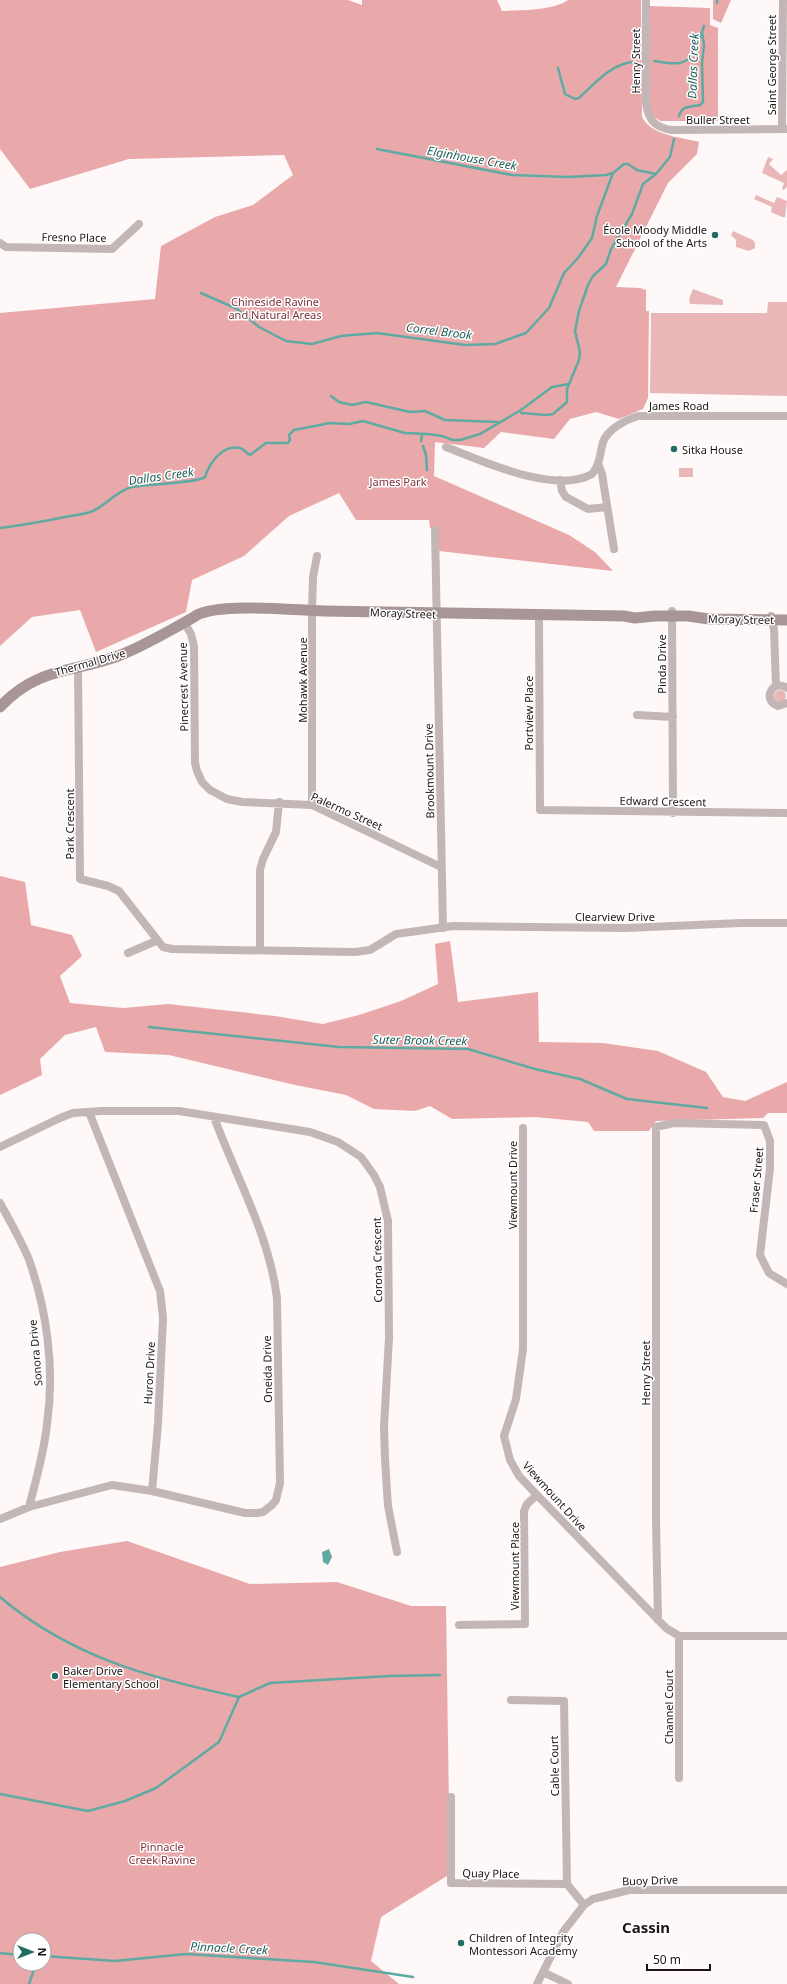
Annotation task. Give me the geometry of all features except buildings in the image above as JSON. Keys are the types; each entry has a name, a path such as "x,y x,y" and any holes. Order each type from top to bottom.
{"street":[{"name":"Henry Street","path":"646,0 646,103 648,115 652,121"},
{"name":"Saint George Street","path":"782,0 784,129"},
{"name":"Buller Street","path":"652,121 659,127 671,130 784,129"},
{"name":"Fresno Place","path":"0,243 6,247 112,249 139,224"},
{"name":"James Road","path":"446,447 511,473 560,480 588,476 595,470 606,436 620,424 638,416 787,416"},
{"path":"598,463 602,474 614,549"},
{"path":"560,480 562,491 566,497 588,509 607,507"},
{"name":"Brookmount Drive","path":"435,530 436,598 438,614 440,867 443,928"},
{"name":"Mohawk Avenue","path":"312,805 312,611 313,577 317,556"},
{"name":"Moray Street","path":"184,622 203,612 218,610 624,616 635,618 672,613 709,619 771,618 787,620"},
{"name":"Pinda Drive","path":"672,613 673,813"},
{"name":"Portview Place","path":"539,615 540,810"},
{"name":"Moray Street","path":"771,618 787,615"},
{"path":"771,618 776,686"},
{"name":"Thermal Drive","path":"0,707 14,694 30,683 48,674 106,660 132,651 184,622"},
{"name":"Pinecrest Avenue","path":"184,622 191,634 194,646 195,754"},
{"name":"Park Crescent","path":"78,666 80,878 108,886 119,891 156,941 163,947 168,949 361,952 375,948 396,934 443,928"},
{"path":"787,688 780,685 776,686 769,692 770,701 778,706 787,703"},
{"path":"637,715 673,716"},
{"name":"Palermo Street","path":"195,754 199,777 214,792 236,801 279,802 312,805 440,867"},
{"path":"260,950 260,870 276,832 279,802"},
{"name":"Edward Crescent","path":"540,810 673,813 787,813"},
{"name":"Clearview Drive","path":"443,928 626,928 734,923 787,923"},
{"path":"128,953 156,941"},
{"name":"Corona Crescent","path":"0,1147 73,1113 179,1111 310,1132 338,1142 361,1157 374,1175 380,1187 388,1221 389,1338 384,1427 385,1465 388,1506 397,1552"},
{"name":"Huron Drive","path":"89,1112 160,1291 162,1325 158,1424 152,1492"},
{"name":"Oneida Drive","path":"152,1492 252,1514 263,1512 269,1508 276,1500 280,1483 277,1298 274,1273 266,1246 214,1117"},
{"name":"Fraser Street","path":"656,1127 674,1123 764,1125 770,1141 770,1168 760,1255 769,1273 787,1284"},
{"name":"Henry Street","path":"656,1127 656,1520 658,1620"},
{"name":"Viewmount Drive","path":"523,1128 523,1349 516,1399 504,1436 510,1460 518,1476 666,1628 679,1636"},
{"name":"Sonora Drive","path":"0,1203 21,1242 33,1273 48,1342 50,1391 48,1423 41,1462 29,1507"},
{"path":"0,1519 29,1507 112,1485 152,1492"},
{"name":"Viewmount Place","path":"459,1625 525,1624 524,1511 527,1504 537,1495"},
{"path":"679,1636 787,1636"},
{"name":"Channel Court","path":"679,1636 679,1778"},
{"name":"Cable Court","path":"511,1700 564,1701 567,1884"},
{"name":"Quay Place","path":"451,1797 451,1883 567,1884"},
{"path":"567,1884 584,1906"},
{"name":"Buoy Drive","path":"537,1984 563,1932 584,1906 593,1899 629,1890 787,1890"},
{"path":"543,1972 568,1984"}],"shaded area":[{"path":"768,157 773,159 769,164 781,175 787,170 787,187 784,190 782,189 784,183 762,173"},
{"path":"756,195 774,203 777,197 787,201 785,217 771,212 772,207 754,199"},
{"path":"733,231 753,240 755,243 755,248 749,251 736,247 736,240 731,235"},
{"path":"693,289 723,300 723,305 690,304 689,299"},
{"path":"768,302 787,302 787,396 650,393 651,313 767,313"},
{"path":"679,468 693,468 693,477 679,477"},
{"path":"778,690 782,690 786,696 782,702 778,702 774,698 774,694"}],"green space":[{"path":"0,0 348,0 362,5 362,0 497,0 502,11 545,8 562,4 568,0 641,0 642,117 653,128 660,132 699,142 697,154 668,183 616,287 640,288 646,290 646,311 649,311 648,398 643,409 619,419 596,412 570,419 554,439 501,432 484,448 435,442 434,476 569,535 595,552 613,571 439,551 439,529 430,528 429,520 356,520 339,493 289,516 244,556 192,580 186,612 96,652 80,610 32,617 0,646 0,313 155,299 161,246 215,217 253,205 293,175 284,155 129,159 30,189 0,149"},
{"path":"713,0 731,0 721,23 713,19"},
{"path":"649,6 710,8 710,25 718,28 718,121 661,121 654,117 650,109"},
{"path":"0,876 25,882 31,925 72,935 82,956 60,976 70,1003 123,1008 168,1004 275,1016 323,1024 359,1015 401,1001 438,984 435,944 450,941 458,1002 538,992 539,1042 603,1043 658,1051 706,1072 723,1097 745,1101 787,1082 787,1113 768,1113 763,1118 656,1121 649,1131 594,1131 588,1122 535,1117 452,1119 430,1106 415,1111 374,1109 346,1095 295,1085 169,1055 105,1052 96,1027 65,1035 40,1059 42,1075 0,1095"},
{"name":"Pinnacle Creek Ravine","path":"127,1541 250,1584 337,1582 411,1606 446,1606 450,1874 381,1917 371,1961 399,1984 0,1984 0,1567 60,1552"}],"water":[{"path":"329,1549 332,1557 328,1565 323,1562 322,1552"}],"waterway":[{"name":"Dallas Creek","path":"679,116 680,112 684,108 700,105 703,102 702,63 704,45 702,32 704,26"},
{"path":"654,61 665,63 681,63 686,61 693,53 702,32"},
{"path":"558,68 565,94 575,99 579,98 610,70 633,62"},
{"name":"Dallas Creek","path":"521,413 546,415 553,414 567,402 567,389 579,360 580,352 575,331 579,311 588,285 593,276 606,264 611,249 632,214 643,184 656,174 670,157 674,139"},
{"name":"Elginhouse Creek","path":"377,149 512,175 568,177 606,175 613,173 624,164 628,164 637,170 656,174"},
{"name":"Correl Brook","path":"201,293 237,309 259,327 286,341 312,344 341,336 377,333 465,345 495,344 526,333 549,308 564,273 578,258 592,238 597,216 613,173"},
{"name":"Dallas Creek","path":"0,528 35,523 90,512 121,491 132,487 200,479 205,477 217,456 228,449 240,448 250,455 266,443 288,443 290,440 289,435 294,430 330,423 349,424 363,421 405,433 428,434 442,436 453,440 460,440 480,434 521,410 552,387 569,384"},
{"path":"331,396 339,402 352,405 366,402 410,412 425,411 445,420 499,422"},
{"path":"421,441 422,435"},
{"path":"423,446 426,455 427,470"},
{"name":"Suter Brook Creek","path":"149,1027 339,1047 468,1049 535,1069 580,1079 627,1099 707,1108"},
{"path":"0,1597 27,1618 83,1650 143,1673 174,1682 239,1697"},
{"path":"0,1794 88,1811 125,1801 156,1788 219,1742 239,1697 270,1683 389,1676 440,1675"},
{"name":"Pinnacle Creek","path":"0,1953 12,1954"},
{"name":"Pinnacle Creek","path":"52,1957 115,1961 186,1954 314,1962 413,1977"},
{"path":"29,1984 33,1972"}],"place":[{"name":"École Moody Middle School of the Arts","path":"715,235"},
{"name":"Sitka House","path":"674,449"},
{"name":"Baker Drive Elementary School","path":"55,1676"},
{"name":"Children of Integrity Montessori Academy","path":"461,1943"}],"district":[{"name":"Cassin","path":"646,1927"}],"park label":[{"name":"Chineside Ravine and Natural Areas","path":"275,307"},
{"name":"James Park","path":"398,481"}]}
